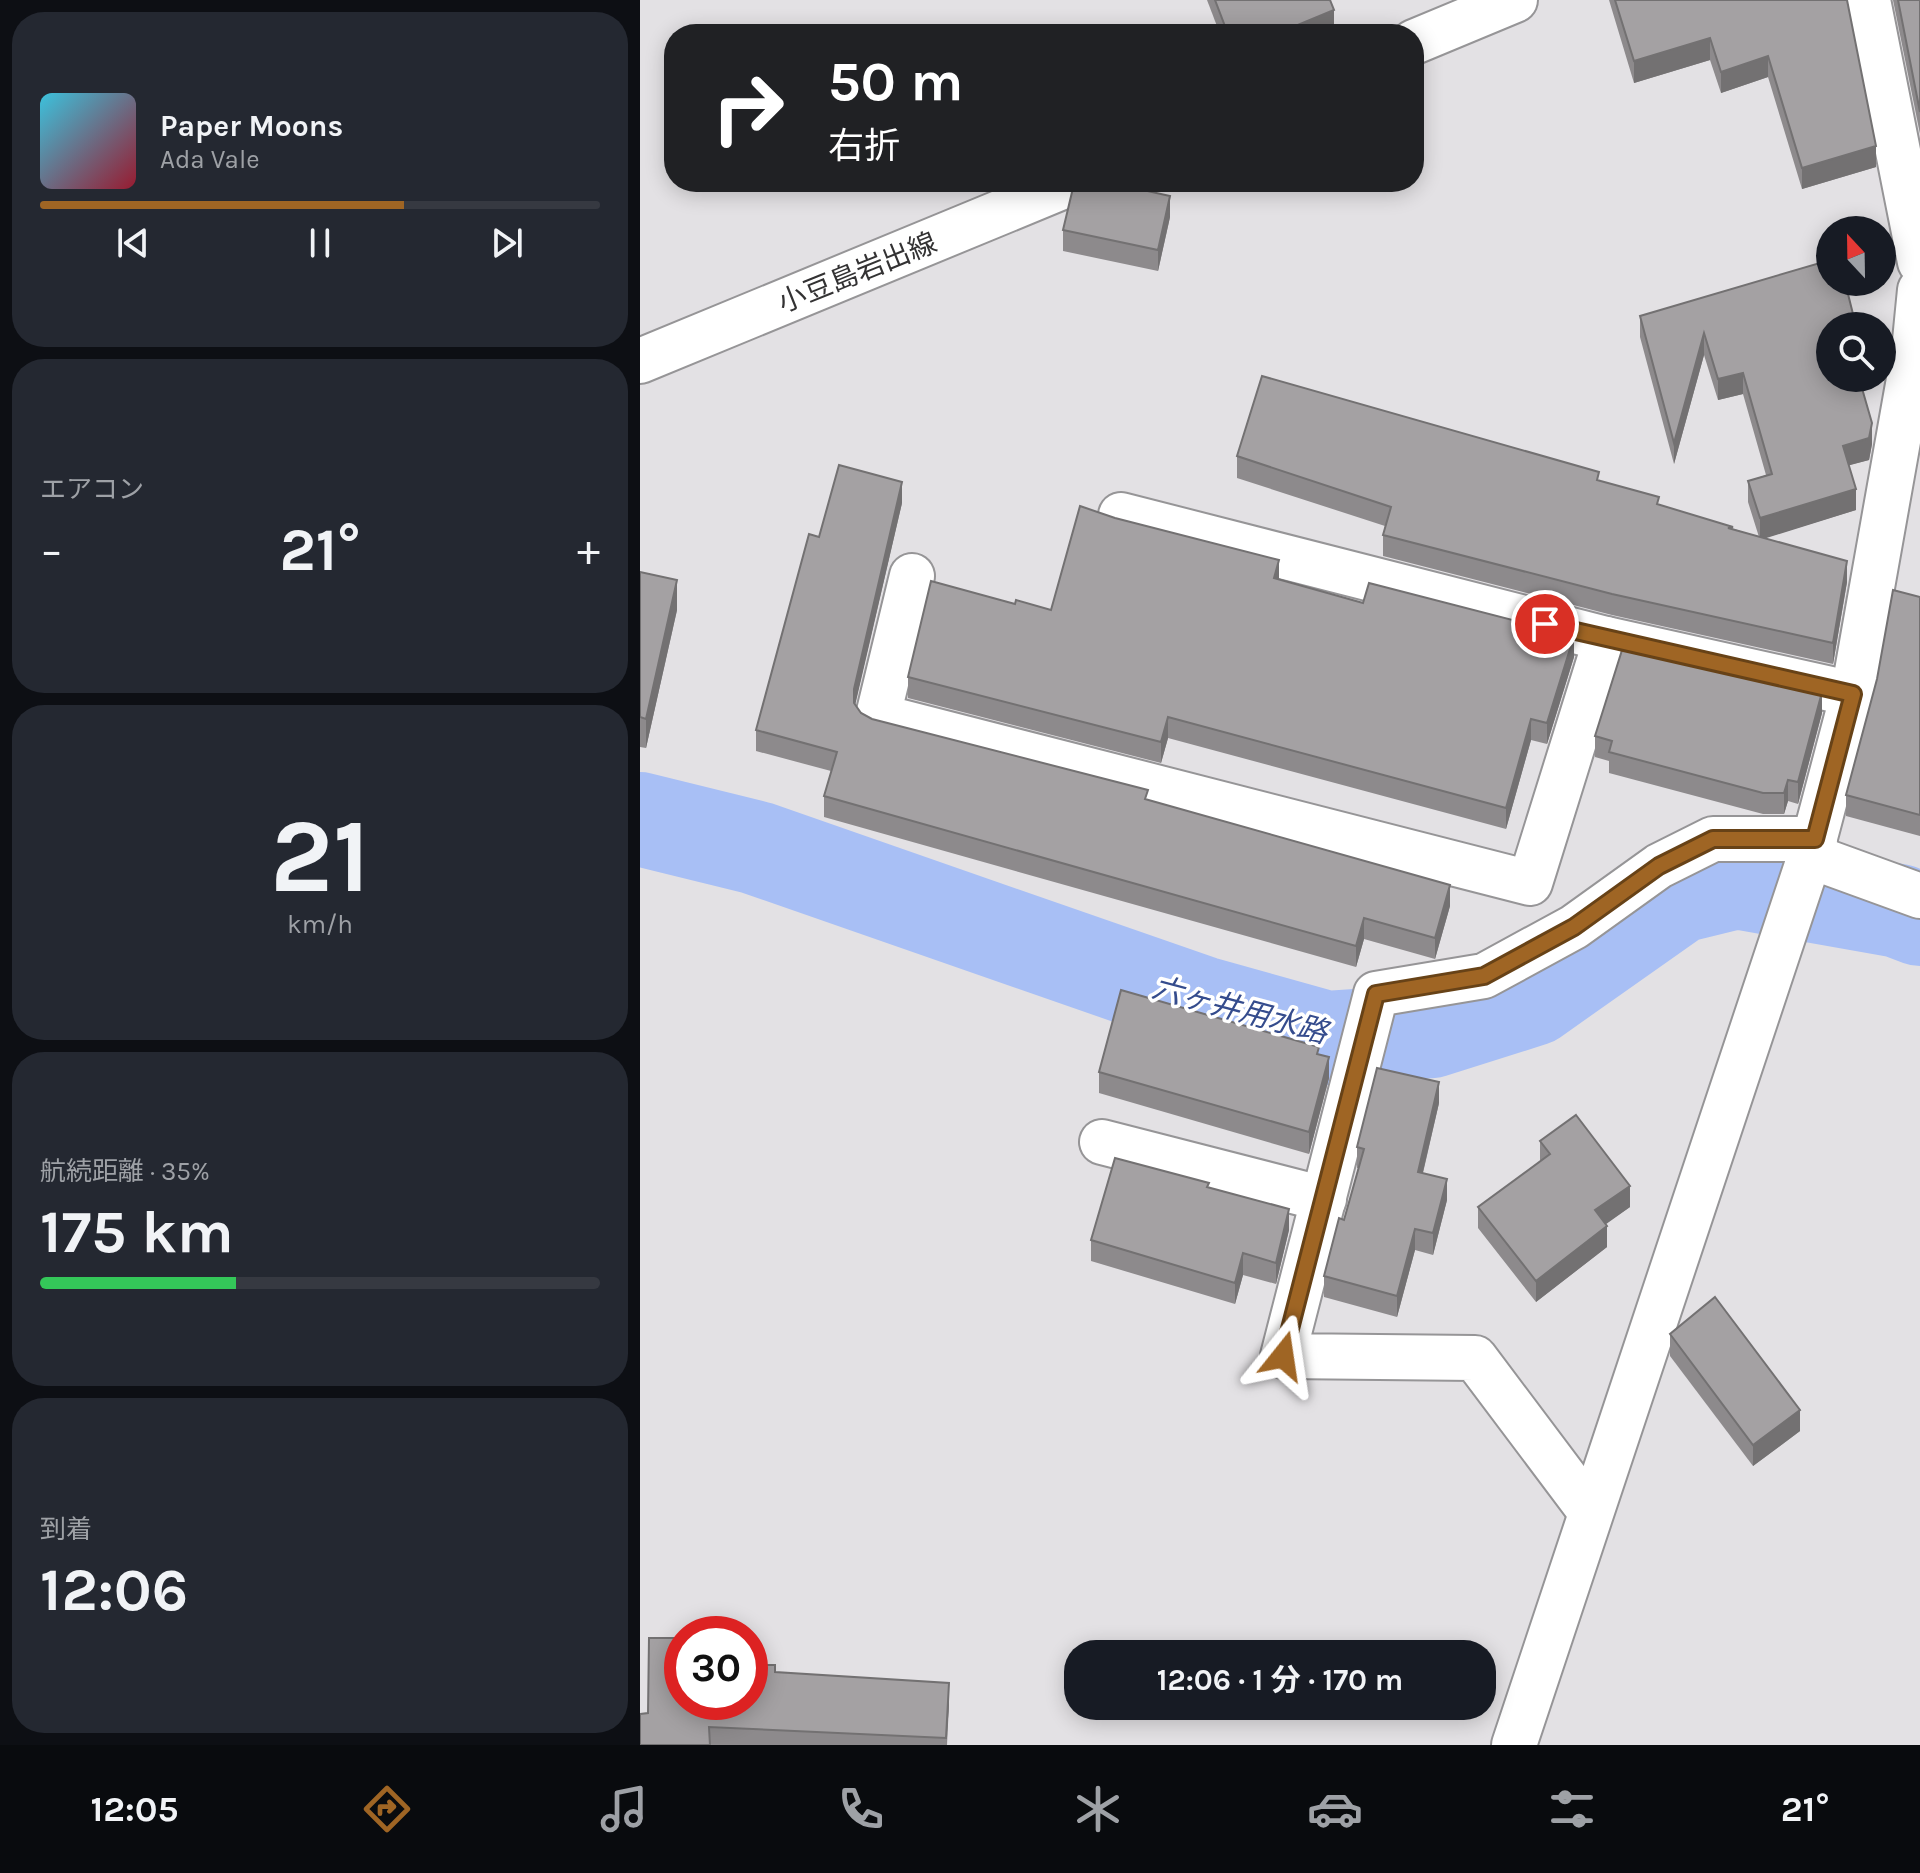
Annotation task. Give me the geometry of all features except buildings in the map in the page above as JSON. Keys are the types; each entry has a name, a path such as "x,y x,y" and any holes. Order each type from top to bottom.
{"street":[{"path":"1424,38 1515,0"},
{"path":"1868,0 1920,262"},
{"name":"小豆島岩出線","path":"640,361 1050,192"},
{"path":"1514,1745 1810,855 1853,694 1914,351 1920,290"},
{"path":"1121,515 1606,639 1853,694"},
{"path":"912,576 878,716 1530,883 1606,639"},
{"path":"1590,1511 1475,1358 1283,1356 1376,994 1484,976 1574,927 1659,866 1713,839 1810,855 1920,896"},
{"path":"1102,1142 1324,1199"}],"waterway":[{"name":"六ヶ井用水路","path":"640,819 757,848 1202,1003 1327,1038 1432,1031 1533,999 1679,896 1736,882 1899,911 1920,919"}],"route":[{"path":"1283,1356 1376,994 1484,976 1574,927 1659,866 1713,839 1815,839 1853,694 1545,624"}]}
